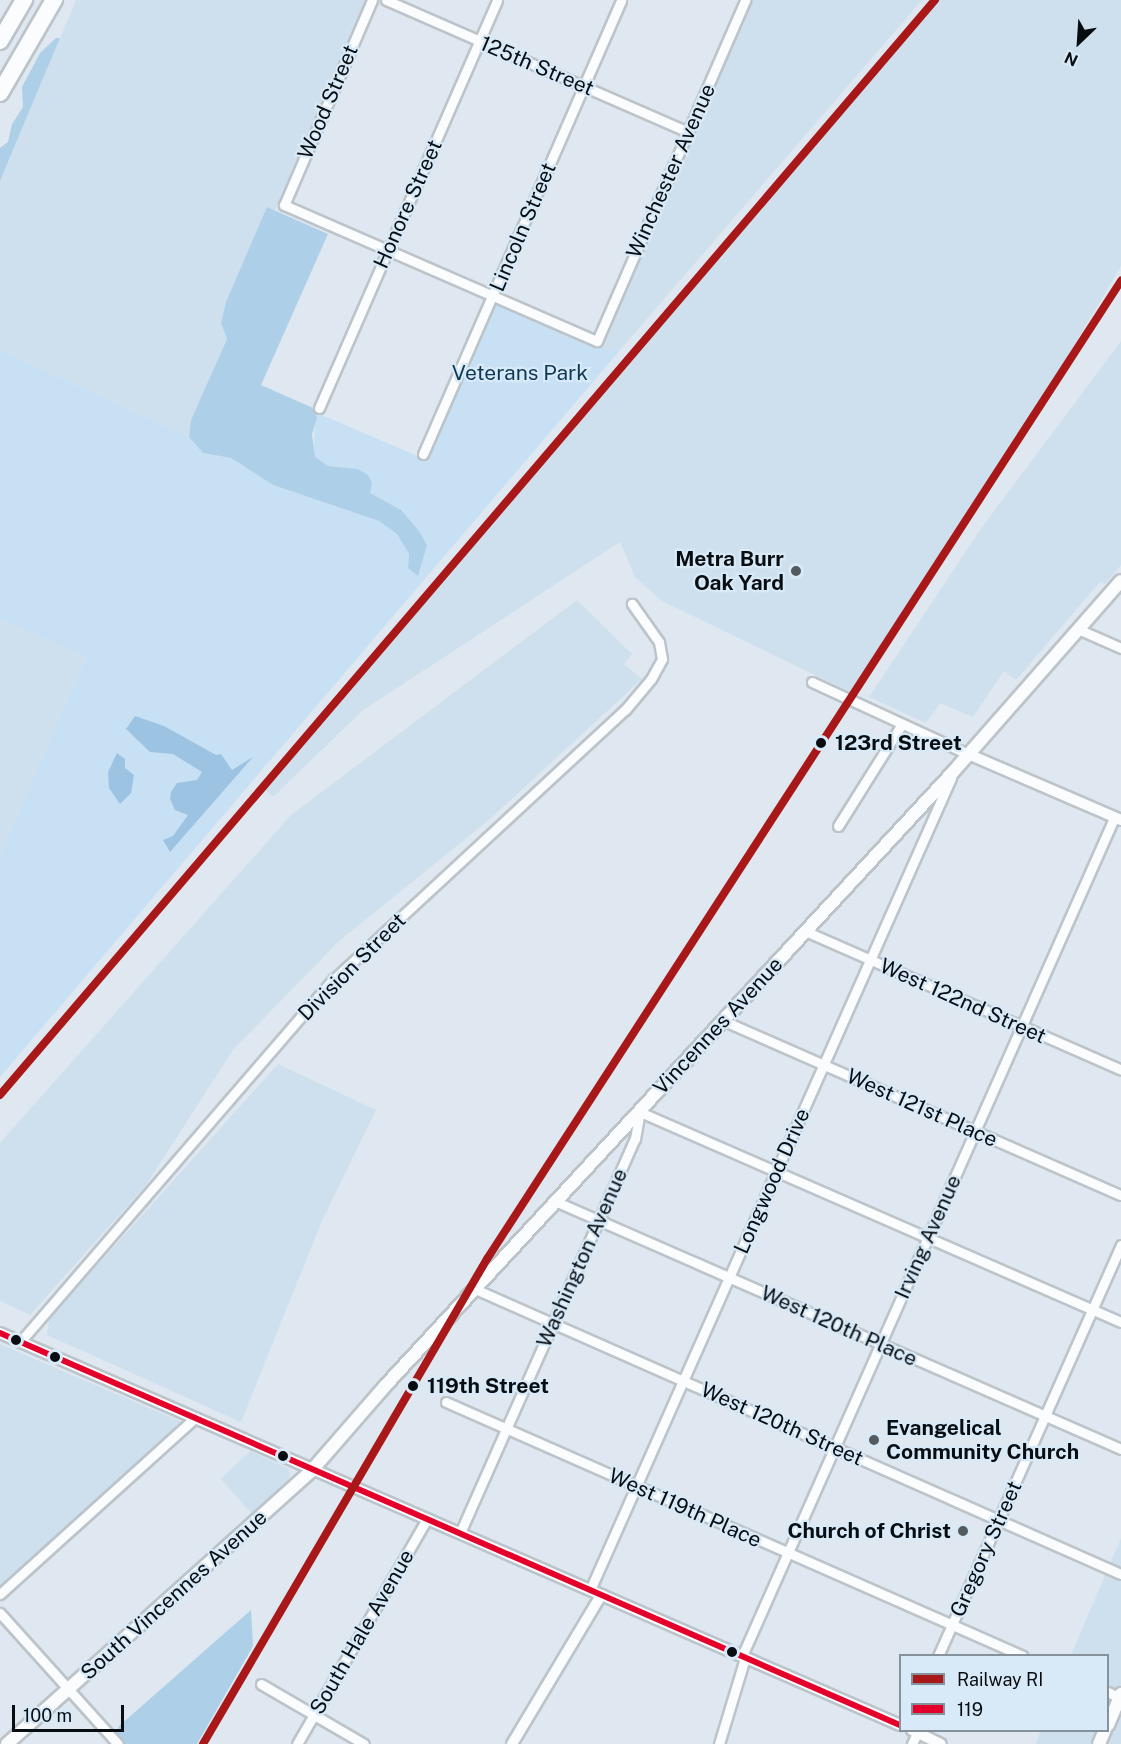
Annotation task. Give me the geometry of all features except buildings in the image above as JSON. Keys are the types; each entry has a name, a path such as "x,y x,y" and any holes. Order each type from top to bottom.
{"highway":[{"path":"0,26 14,0"},
{"path":"0,41 24,0"},
{"path":"0,93 54,0"}],"main road":[{"name":"Vincennes Avenue","path":"313,1469 475,1289 953,772 1121,581"},
{"name":"South Vincennes Avenue","path":"8,1744 313,1469"},
{"path":"1109,1721 1120,1696"}],"street":[{"name":"Wood Street","path":"372,0 284,205 388,250"},
{"name":"125th Street","path":"386,0 688,132"},
{"name":"Honore Street","path":"319,408 496,0"},
{"name":"Lincoln Street","path":"423,454 621,0"},
{"name":"Winchester Avenue","path":"493,296 597,341 745,0"},
{"path":"388,250 493,296"},
{"name":"Division Street","path":"20,1342 333,980 625,710 651,679 662,659 659,642 632,604"},
{"path":"1080,630 1121,648"},
{"path":"812,682 968,754 1118,819"},
{"path":"838,826 902,724"},
{"name":"Longwood Drive","path":"596,1593 636,1486 953,772"},
{"name":"Irving Avenue","path":"719,1744 744,1657 788,1553 1022,1026 1118,819"},
{"name":"West 122nd Street","path":"806,931 1121,1070"},
{"name":"West 121st Place","path":"724,1021 1121,1195"},
{"path":"640,1112 1121,1322"},
{"name":"Washington Avenue","path":"460,1533 635,1139 640,1112"},
{"name":"West 120th Place","path":"557,1202 1121,1449"},
{"name":"Gregory Street","path":"939,1654 1121,1245"},
{"name":"West 120th Street","path":"475,1289 1121,1574"},
{"path":"0,1333 899,1725"},
{"name":"West 119th Place","path":"446,1402 1019,1654"},
{"path":"0,1594 195,1418"},
{"name":"South Hale Avenue","path":"297,1744 427,1519"},
{"path":"512,1744 596,1593"},
{"path":"0,1613 118,1744"},
{"path":"261,1684 364,1744"},
{"path":"912,1744 915,1732 941,1744"}],"shaded area":[{"path":"76,0 366,0 275,210 267,208 226,302 221,323 227,339 191,420 189,437 0,350 0,181"},
{"path":"752,0 922,0 621,349 613,352 600,348"},
{"path":"938,0 1121,0 1121,266 1054,379 850,692 662,601 635,577 620,542 362,711 273,797 265,790"},
{"path":"56,38 60,38 0,181 0,148 8,142 12,124 23,107 22,87 40,53"},
{"path":"267,207 328,234 261,385 313,408 317,418 312,434 315,457 328,466 358,469 368,475 372,483 370,493 401,510 419,531 427,545 418,576 408,568 409,554 397,534 379,521 273,485 231,458 203,453 189,437 191,420 227,339 221,323 226,302"},
{"path":"1121,341 1121,565 1105,584 1100,582 1016,680 1004,671 973,717 940,703 926,723 869,697 980,530"},
{"path":"577,600 632,654 624,664 642,679 490,819 338,942 233,1050 146,1185 30,1315 0,1301 0,1143 291,815"},
{"path":"0,619 86,657 0,856"},
{"path":"135,716 164,726 216,755 221,754 232,770 253,757 170,852 163,840 173,836 188,815 175,810 170,799 171,792 177,783 197,780 202,772 173,754 150,752 126,729"},
{"path":"117,753 125,759 125,768 134,775 131,793 120,804 109,788 108,772"},
{"path":"278,1064 376,1110 321,1223 241,1422 47,1335 49,1319"},
{"path":"0,1344 184,1423 0,1590"},
{"path":"250,1451 289,1469 290,1474 289,1479 253,1515 221,1479"},
{"path":"1121,1538 1121,1744 1035,1744 1041,1732 1109,1732 1109,1654 1071,1654"},
{"path":"251,1610 253,1646 197,1744 123,1744 116,1735 119,1726"}],"green space":[{"name":"Veterans Park","path":"495,302 606,350 621,349 0,1077 0,856 86,657 0,619 0,350 189,437 203,453 231,458 273,485 379,521 397,534 409,554 408,568 427,545 419,531 400,510 370,493 358,469 328,466 314,457 315,412 427,460"}],"rail line":[{"name":"RI","path":"0,1095 935,0"},
{"name":"RI","path":"203,1744 487,1259 1121,281"}],"transit line":[{"name":"119","path":"0,1333 899,1725"}],"place":[{"name":"Metra Burr Oak Yard","path":"796,571"},
{"name":"123rd Street","path":"821,743"},
{"name":"119th Street","path":"413,1386"},
{"name":"Evangelical Community Church","path":"874,1440"},
{"name":"Church of Christ","path":"963,1531"}]}
